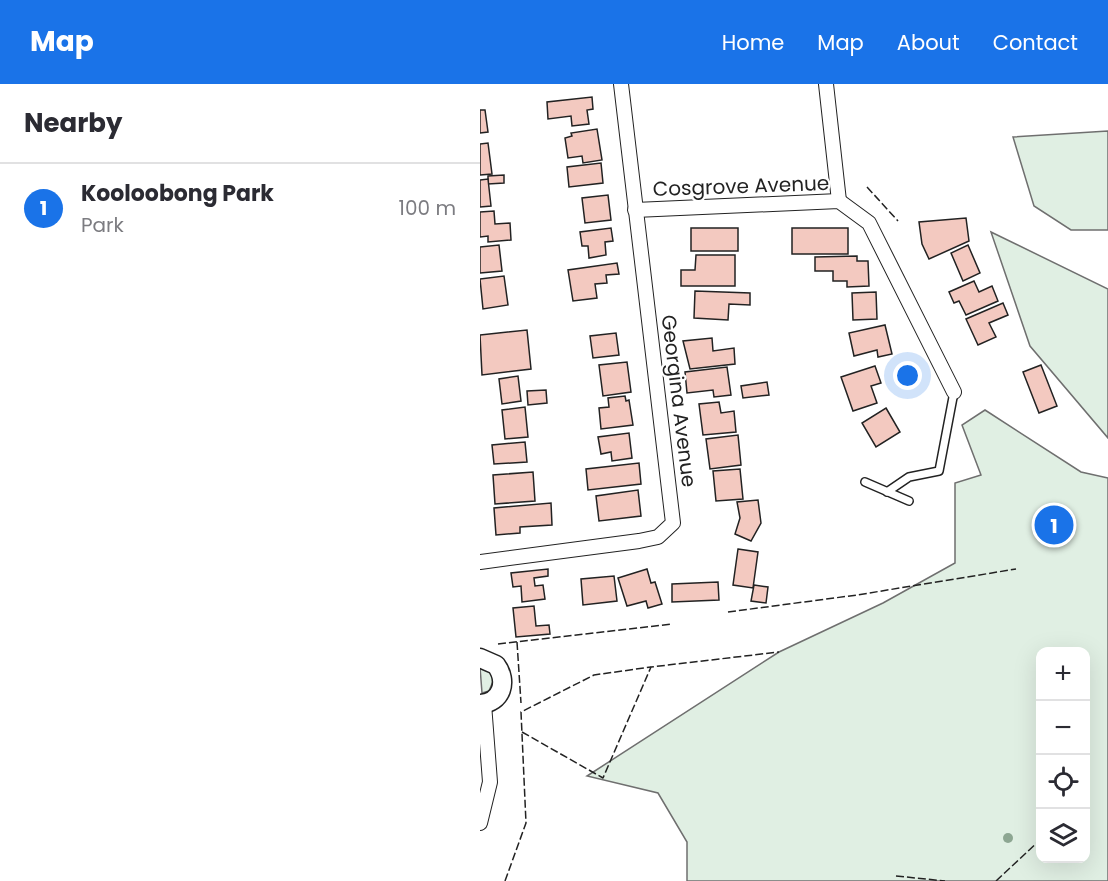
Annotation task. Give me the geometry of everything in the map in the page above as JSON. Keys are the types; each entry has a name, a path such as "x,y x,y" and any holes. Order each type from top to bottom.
{"main road":[{"path":"480,658 496,664 503,683 499,694 482,704"}],"street":[{"name":"Georgina Avenue","path":"480,562 639,541 658,537 673,523 621,84"},
{"path":"826,84 839,201"},
{"name":"Cosgrove Avenue","path":"635,210 839,201 869,223 954,392"},
{"path":"480,823 490,782 482,704"}],"lane":[{"path":"887,492 909,477 939,471 954,392"},
{"path":"865,482 909,501"}],"green space":[{"path":"1108,131 1108,230 1071,230 1034,206 1013,137"},
{"path":"991,232 1108,289 1108,438 1030,346"},
{"path":"985,410 1081,472 1108,478 1108,881 687,881 687,842 658,793 587,776 779,652 883,603 955,563 955,483 981,475 962,425"},
{"path":"480,667 488,669 494,679 489,691 482,693"}],"building":[{"path":"592,97 593,109 587,110 589,124 572,126 571,116 548,119 547,102"},
{"path":"480,110 485,110 488,132 480,133"},
{"path":"597,129 602,160 583,163 582,156 568,158 565,138 572,136 571,133"},
{"path":"488,143 492,174 480,175 480,144"},
{"path":"601,163 603,183 569,187 567,167"},
{"path":"504,175 504,183 488,184 488,176"},
{"path":"488,179 491,206 480,207 480,180"},
{"path":"608,195 611,220 585,223 582,198"},
{"path":"494,211 495,224 510,223 511,240 488,242 488,236 480,237 480,212"},
{"path":"966,218 969,241 929,259 922,244 919,222"},
{"path":"611,228 613,241 605,242 606,255 589,258 588,246 582,246 580,232"},
{"path":"691,228 738,228 738,251 691,251"},
{"path":"792,228 848,228 848,254 792,254"},
{"path":"499,245 502,271 480,273 480,247"},
{"path":"968,245 980,273 963,281 951,253"},
{"path":"696,255 735,255 735,286 681,286 681,270 695,270"},
{"path":"857,256 857,261 868,261 869,286 847,287 847,281 833,281 833,271 815,271 815,257"},
{"path":"617,263 619,274 606,275 607,283 595,284 597,298 573,301 568,270"},
{"path":"504,276 508,305 483,309 480,279"},
{"path":"974,281 979,292 992,286 998,301 966,315 959,301 954,303 949,292"},
{"path":"695,291 750,293 750,305 729,304 728,320 694,318"},
{"path":"876,292 877,319 853,320 852,293"},
{"path":"1003,303 1008,315 989,323 996,337 978,345 966,319"},
{"path":"885,325 892,354 878,357 877,350 854,356 849,333"},
{"path":"527,330 531,369 482,375 480,335"},
{"path":"616,333 619,355 593,358 590,336"},
{"path":"712,338 713,351 734,348 735,364 690,369 683,341"},
{"path":"627,362 631,392 603,396 599,365"},
{"path":"1041,365 1057,406 1039,413 1023,372"},
{"path":"875,366 881,383 871,386 877,403 853,411 841,377"},
{"path":"727,367 731,395 714,397 713,390 687,393 685,372"},
{"path":"518,376 521,401 502,404 499,379"},
{"path":"767,382 769,395 743,398 741,386"},
{"path":"546,390 547,403 528,405 527,391"},
{"path":"625,396 626,401 629,400 633,425 601,429 599,408 609,407 608,398"},
{"path":"719,402 721,413 734,411 736,432 703,435 699,404"},
{"path":"525,407 528,437 505,439 502,410"},
{"path":"886,408 900,432 876,447 862,423"},
{"path":"629,433 632,458 612,461 611,452 601,454 598,437"},
{"path":"738,435 741,465 710,469 706,439"},
{"path":"525,442 527,462 494,464 492,445"},
{"path":"639,463 641,484 588,490 586,469"},
{"path":"740,469 743,499 716,501 713,471"},
{"path":"533,472 535,501 495,504 493,475"},
{"path":"638,490 641,516 599,521 596,496"},
{"path":"758,500 761,523 751,541 735,534 740,518 737,502"},
{"path":"551,503 552,525 520,527 520,533 496,535 494,508"},
{"path":"738,549 758,552 753,588 733,585"},
{"path":"548,569 548,576 534,578 535,586 543,585 545,599 522,602 521,586 513,587 511,573"},
{"path":"647,569 651,583 655,582 662,604 648,608 646,601 627,606 618,578"},
{"path":"614,576 617,601 583,605 581,579"},
{"path":"718,582 719,600 672,602 672,584"},
{"path":"754,585 768,587 766,603 751,601"},
{"path":"534,606 536,626 549,625 550,634 516,637 513,608"}],"fence":[{"path":"867,187 898,221"},
{"path":"728,612 857,595 1016,569"},
{"path":"498,644 672,624"},
{"path":"517,642 521,703"},
{"path":"522,732 603,778 651,667 779,652"},
{"path":"505,881 526,823 521,712 594,675 651,667"},
{"path":"996,881 1036,844"},
{"path":"896,876 945,881"}],"place":[{"name":"Kooloobong Park","path":"1054,525"}]}
